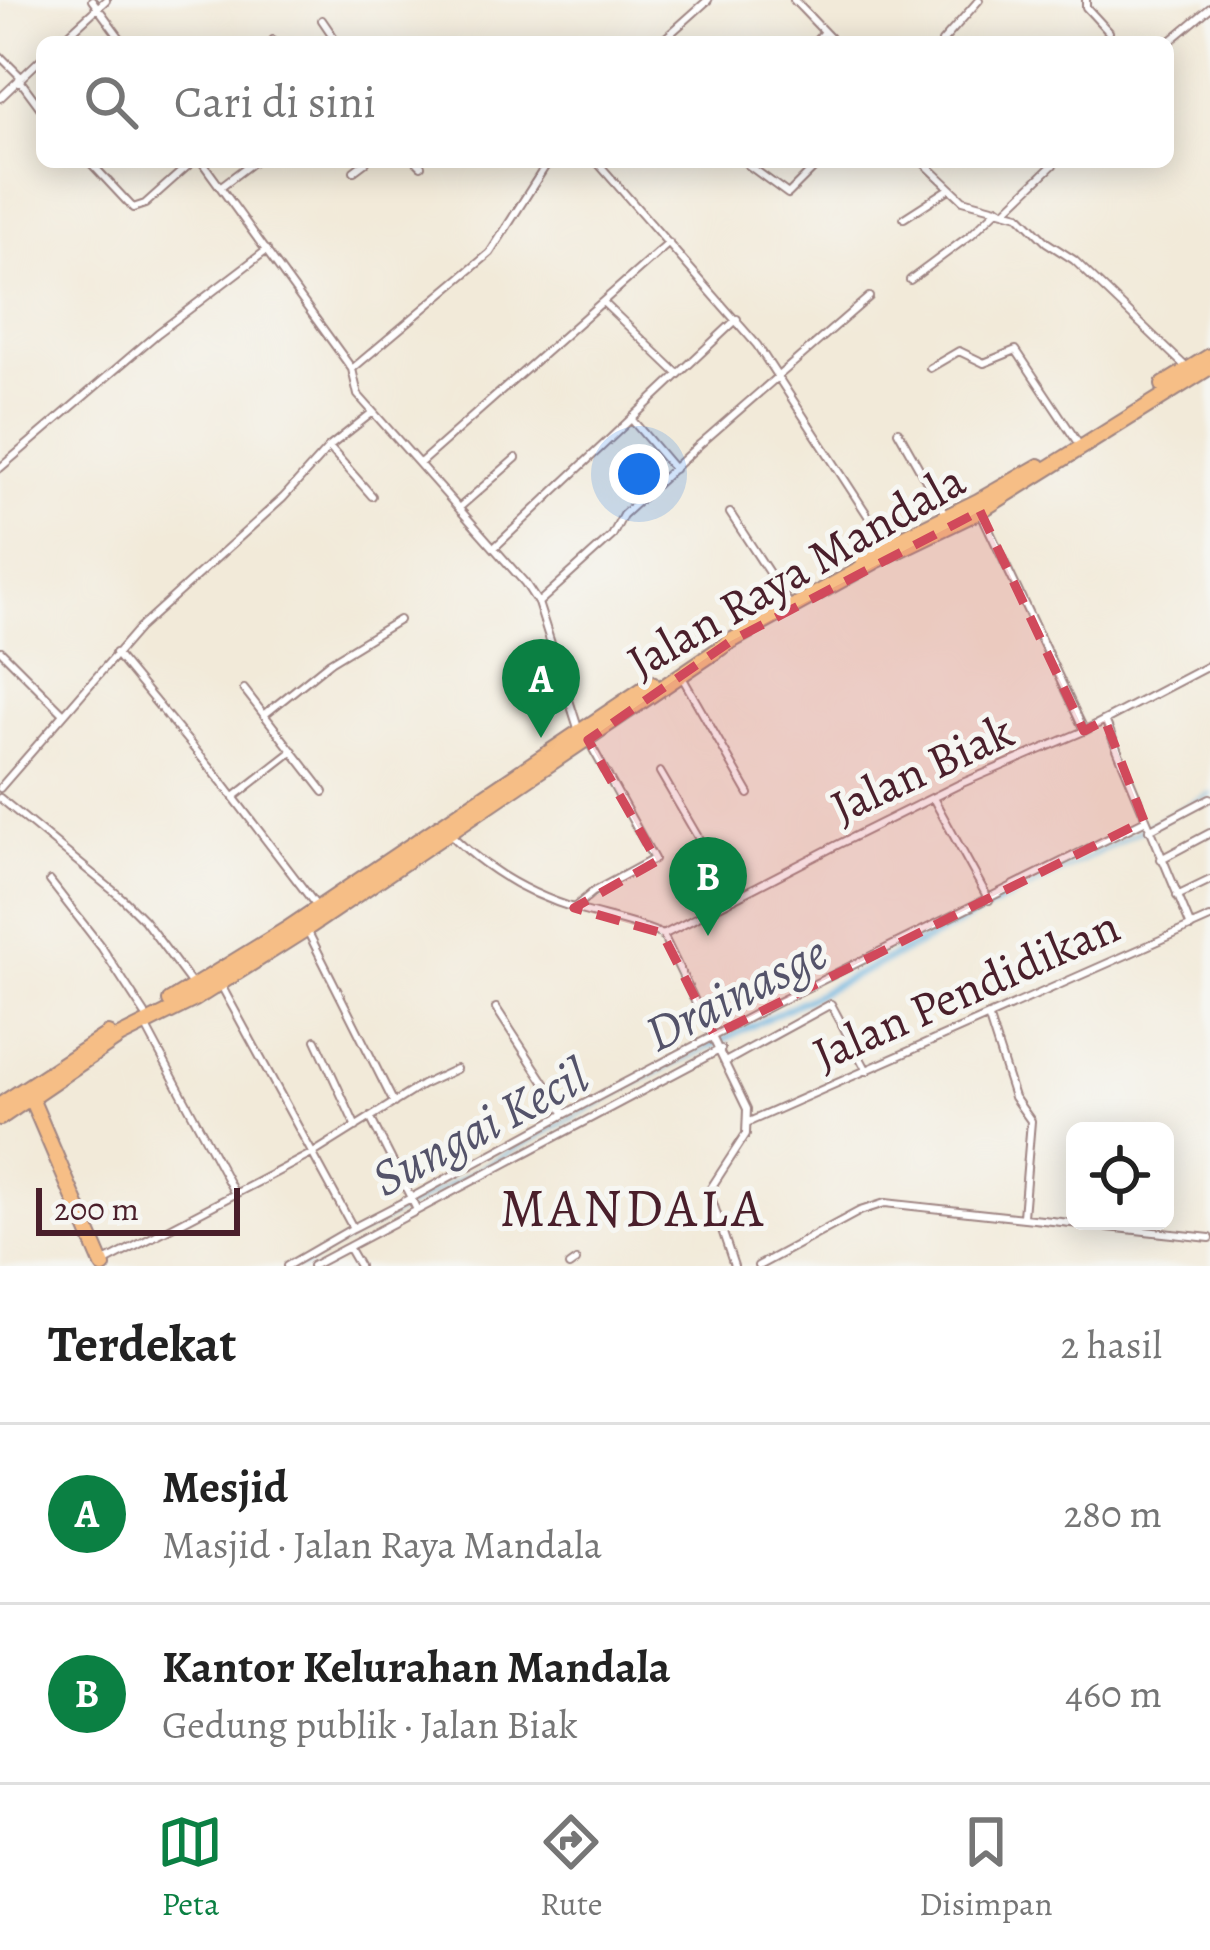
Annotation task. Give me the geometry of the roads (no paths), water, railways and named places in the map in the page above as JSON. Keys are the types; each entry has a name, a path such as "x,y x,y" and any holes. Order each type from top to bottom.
{"highway":[{"name":"Jalan Raya Mandala","path":"0,1105 194,988 290,933 306,929 449,833 689,657 980,512 1210,356"},
{"name":"Jalan Raya Mandala","path":"145,1019 220,984 318,908 886,544 947,517 1210,368"},
{"name":"Jalan Raya Mandala","path":"0,1118 28,1092"},
{"path":"28,1092 102,1265"}],"street":[{"path":"92,0 119,36"},
{"path":"67,36 106,0"},
{"path":"668,36 708,0"},
{"path":"794,0 827,36"},
{"path":"948,36 979,0"},
{"path":"1086,0 1086,7 1108,36"},
{"path":"1174,38 1210,8"},
{"path":"322,20 333,36"},
{"path":"820,36 823,33"},
{"path":"0,56 36,102"},
{"path":"0,98 17,75 36,62"},
{"path":"96,168 133,208 145,204 185,168"},
{"path":"206,168 352,369 355,390 495,547 538,603 584,737 654,860 593,892 574,908"},
{"path":"220,187 245,168"},
{"path":"353,171 357,168"},
{"path":"352,369 490,253 544,168"},
{"path":"602,168 737,319 886,544"},
{"path":"753,168 790,194 814,168"},
{"path":"928,168 963,200 1003,208 1074,260 1187,368"},
{"path":"1041,168 1043,172"},
{"path":"910,280 1048,168"},
{"path":"904,218 949,189"},
{"path":"420,463 670,243"},
{"path":"0,468 158,333 267,250"},
{"path":"538,603 612,536 623,515 869,297"},
{"path":"604,303 678,374"},
{"path":"495,547 737,319"},
{"path":"930,368 959,351 984,363 1016,350 1078,443"},
{"path":"0,788 115,653 284,498 329,447 373,412"},
{"path":"632,420 674,469"},
{"path":"898,431 947,517"},
{"path":"329,447 372,496"},
{"path":"460,507 515,458"},
{"path":"980,512 1084,731"},
{"path":"730,513 789,604"},
{"path":"264,715 330,662 399,620"},
{"path":"1,651 64,714"},
{"path":"115,653 318,908"},
{"name":"Jalan Biak","path":"663,935 1210,665"},
{"path":"681,674 749,794"},
{"path":"244,688 324,792"},
{"path":"1105,720 1191,927"},
{"path":"234,797 293,751"},
{"path":"660,772 734,899"},
{"path":"0,798 122,898 194,988"},
{"path":"933,798 989,900"},
{"path":"287,1266 353,1228 414,1204 989,900 1210,799"},
{"path":"449,833 495,873 574,908 663,935 727,1061 749,1123 709,1191 734,1266"},
{"path":"1161,860 1209,835"},
{"path":"1177,896 1210,880"},
{"path":"50,881 102,948 145,1019 235,1194"},
{"name":"Jalan Pendidikan","path":"749,1123 1210,919"},
{"path":"306,929 394,1103"},
{"path":"220,984 353,1228"},
{"path":"727,1061 830,1004 867,1071"},
{"path":"496,1008 565,1114"},
{"path":"988,1016 1014,1097 1031,1121 1023,1216"},
{"path":"316,1040 356,1127"},
{"path":"312,1266 565,1114 717,1042"},
{"path":"102,1265 315,1152 456,1069"},
{"path":"370,1119 414,1204"},
{"path":"758,1266 880,1203 1210,1238"},
{"path":"348,1247 359,1266"}],"waterway":[{"name":"Sungai Kecil","path":"300,1266 638,1082 915,948 1210,794"},
{"name":"Sungai Kecil","path":"708,1047 1000,901"}],"place":[{"name":"Mesjid","path":"541,738"},
{"name":"Kantor Kelurahan Mandala","path":"708,936"}],"district":[{"name":"MANDALA","path":"633,1208"}],"water label":[{"name":"Drainasge","path":"736,993"}]}
